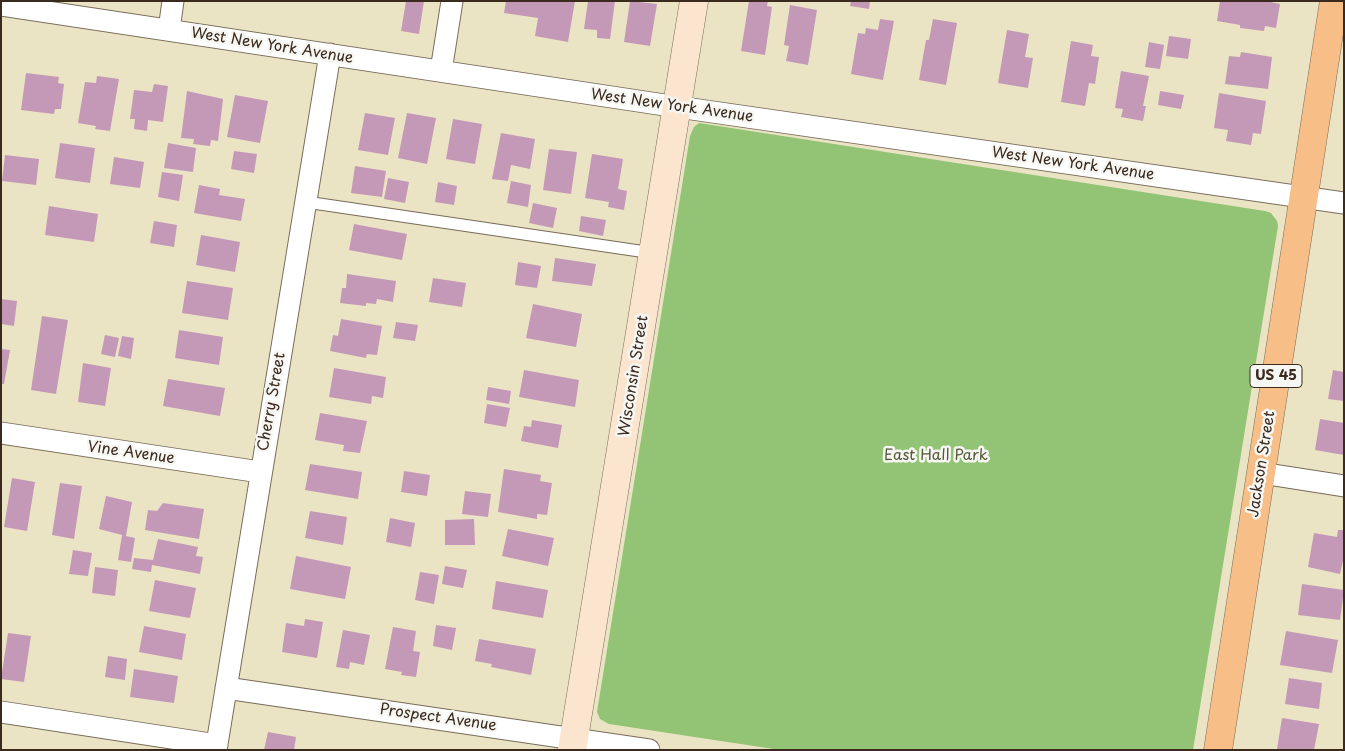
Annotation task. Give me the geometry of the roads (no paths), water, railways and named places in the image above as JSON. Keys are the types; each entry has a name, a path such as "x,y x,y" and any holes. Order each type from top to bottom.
{"main road":[{"name":"Jackson Street","path":"1218,750 1334,1"}],"street":[{"path":"169,30 173,1"},
{"path":"441,71 452,1"},
{"name":"Wisconsin Street","path":"573,744 694,1"},
{"name":"West New York Avenue","path":"1,5 678,107 1344,203"},
{"name":"Cherry Street","path":"216,747 330,54"},
{"name":"Vine Avenue","path":"1,433 260,472"},
{"path":"1261,473 1344,486"},
{"name":"Prospect Avenue","path":"226,688 573,744 649,750"},
{"path":"1,712 216,747"}],"lane":[{"path":"306,202 654,253"}],"park label":[{"name":"East Hall Park","path":"936,456"}]}
